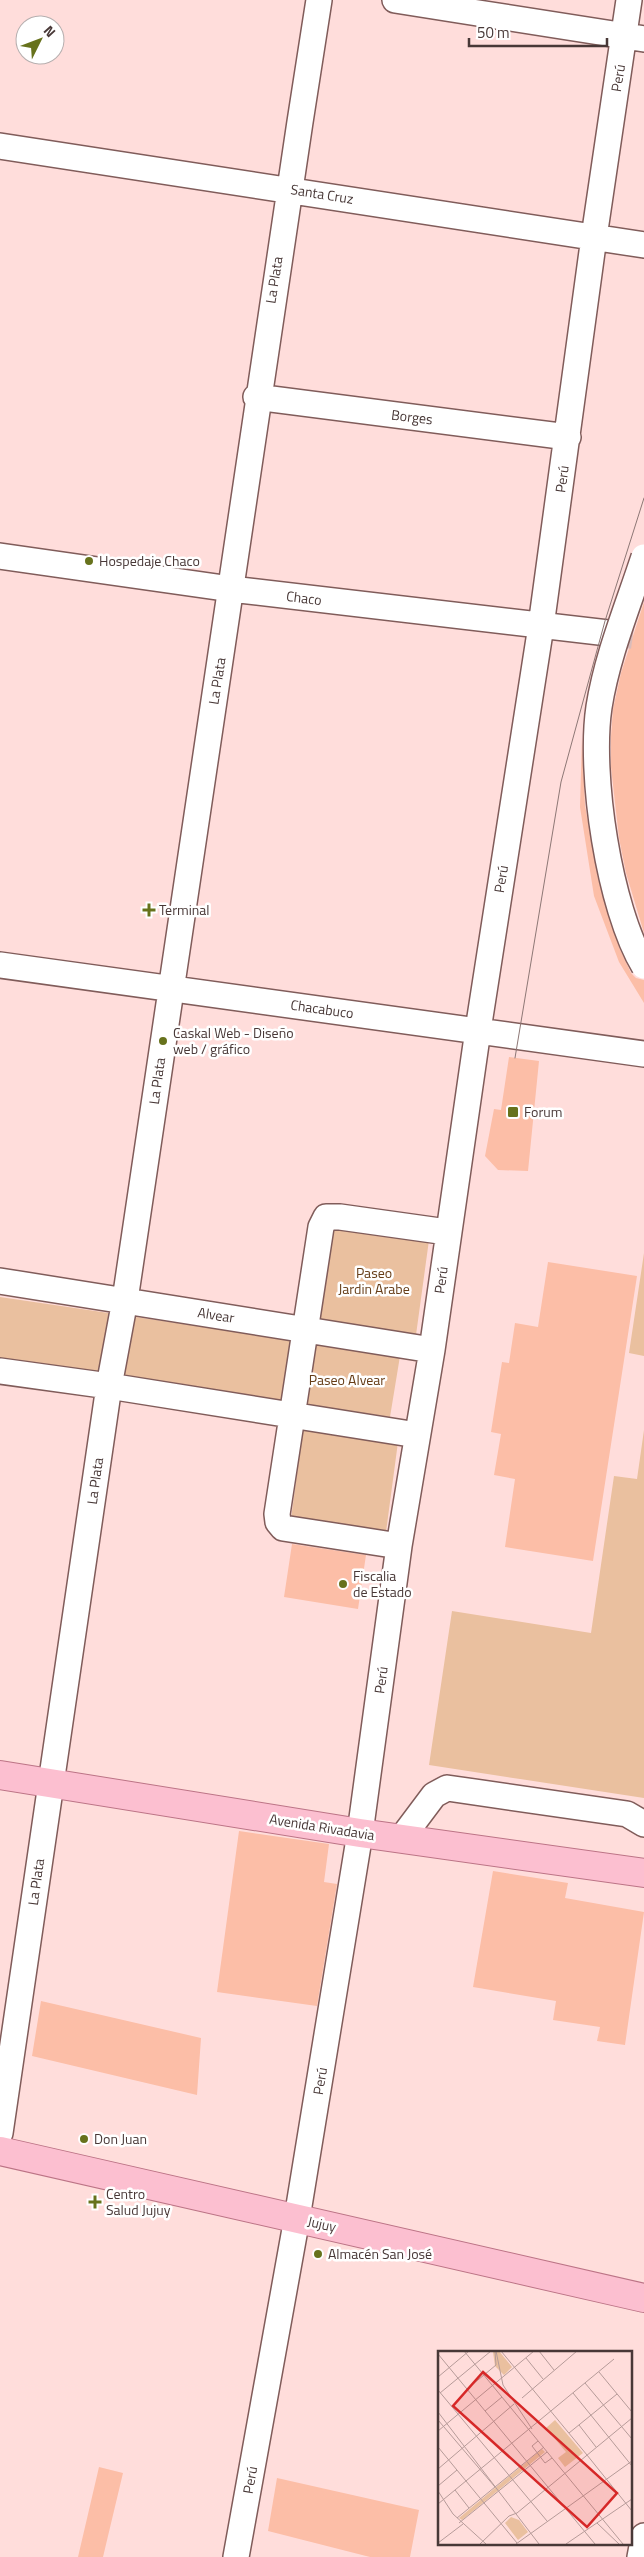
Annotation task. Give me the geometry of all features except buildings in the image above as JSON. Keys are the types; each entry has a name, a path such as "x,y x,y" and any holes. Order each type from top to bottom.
{"main road":[{"name":"Avenida Rivadavia","path":"0,1775 360,1834 644,1873"},
{"name":"Jujuy","path":"0,2151 644,2298"}],"street":[{"name":"La Plata","path":"0,2133 109,1386 125,1300 231,589 256,397 318,0"},
{"path":"395,0 634,38"},
{"name":"Perú","path":"236,2557 297,2218 360,1834 399,1546 432,1350 447,1232 541,626 594,237 634,38 629,0"},
{"name":"Santa Cruz","path":"0,146 289,189 644,246"},
{"name":"Borges","path":"256,397 568,437"},
{"name":"Chaco","path":"0,556 231,589 608,633"},
{"path":"644,557 607,670 599,707 597,749 601,811 622,919 644,966"},
{"name":"Chacabuco","path":"0,966 644,1054"},
{"path":"399,1546 283,1528 278,1522 321,1227 326,1217 447,1232"},
{"name":"Alvear","path":"0,1281 432,1350"},
{"path":"0,1371 109,1386 417,1435"},
{"path":"401,1839 434,1795 446,1788 627,1814 644,1824"},
{"path":"640,2557 644,2536"}],"green space":[{"name":"Paseo Jardin Arabe","path":"333,1226 429,1240 416,1335 319,1321"},
{"path":"644,1253 644,1356 629,1353"},
{"name":"Paseo Alvear","path":"0,1297 400,1356 390,1417 0,1358"},
{"path":"303,1428 398,1442 386,1532 291,1519"},
{"path":"644,1430 644,1798 429,1765 452,1611 591,1633 614,1476 637,1479"}],"tunnel":[{"path":"608,633 644,638"}],"tram line":[{"path":"515,1058 561,782 605,621 644,498"}],"place":[{"name":"Hospedaje Chaco","path":"89,561"},
{"name":"Terminal","path":"149,910"},
{"name":"Caskal Web - Diseño web / gráfico","path":"163,1041"},
{"name":"Forum","path":"513,1112"},
{"name":"Fiscalia de Estado","path":"343,1584"},
{"name":"Don Juan","path":"84,2139"},
{"name":"Centro Salud Jujuy","path":"95,2202"},
{"name":"Almacén San José","path":"318,2254"}]}
